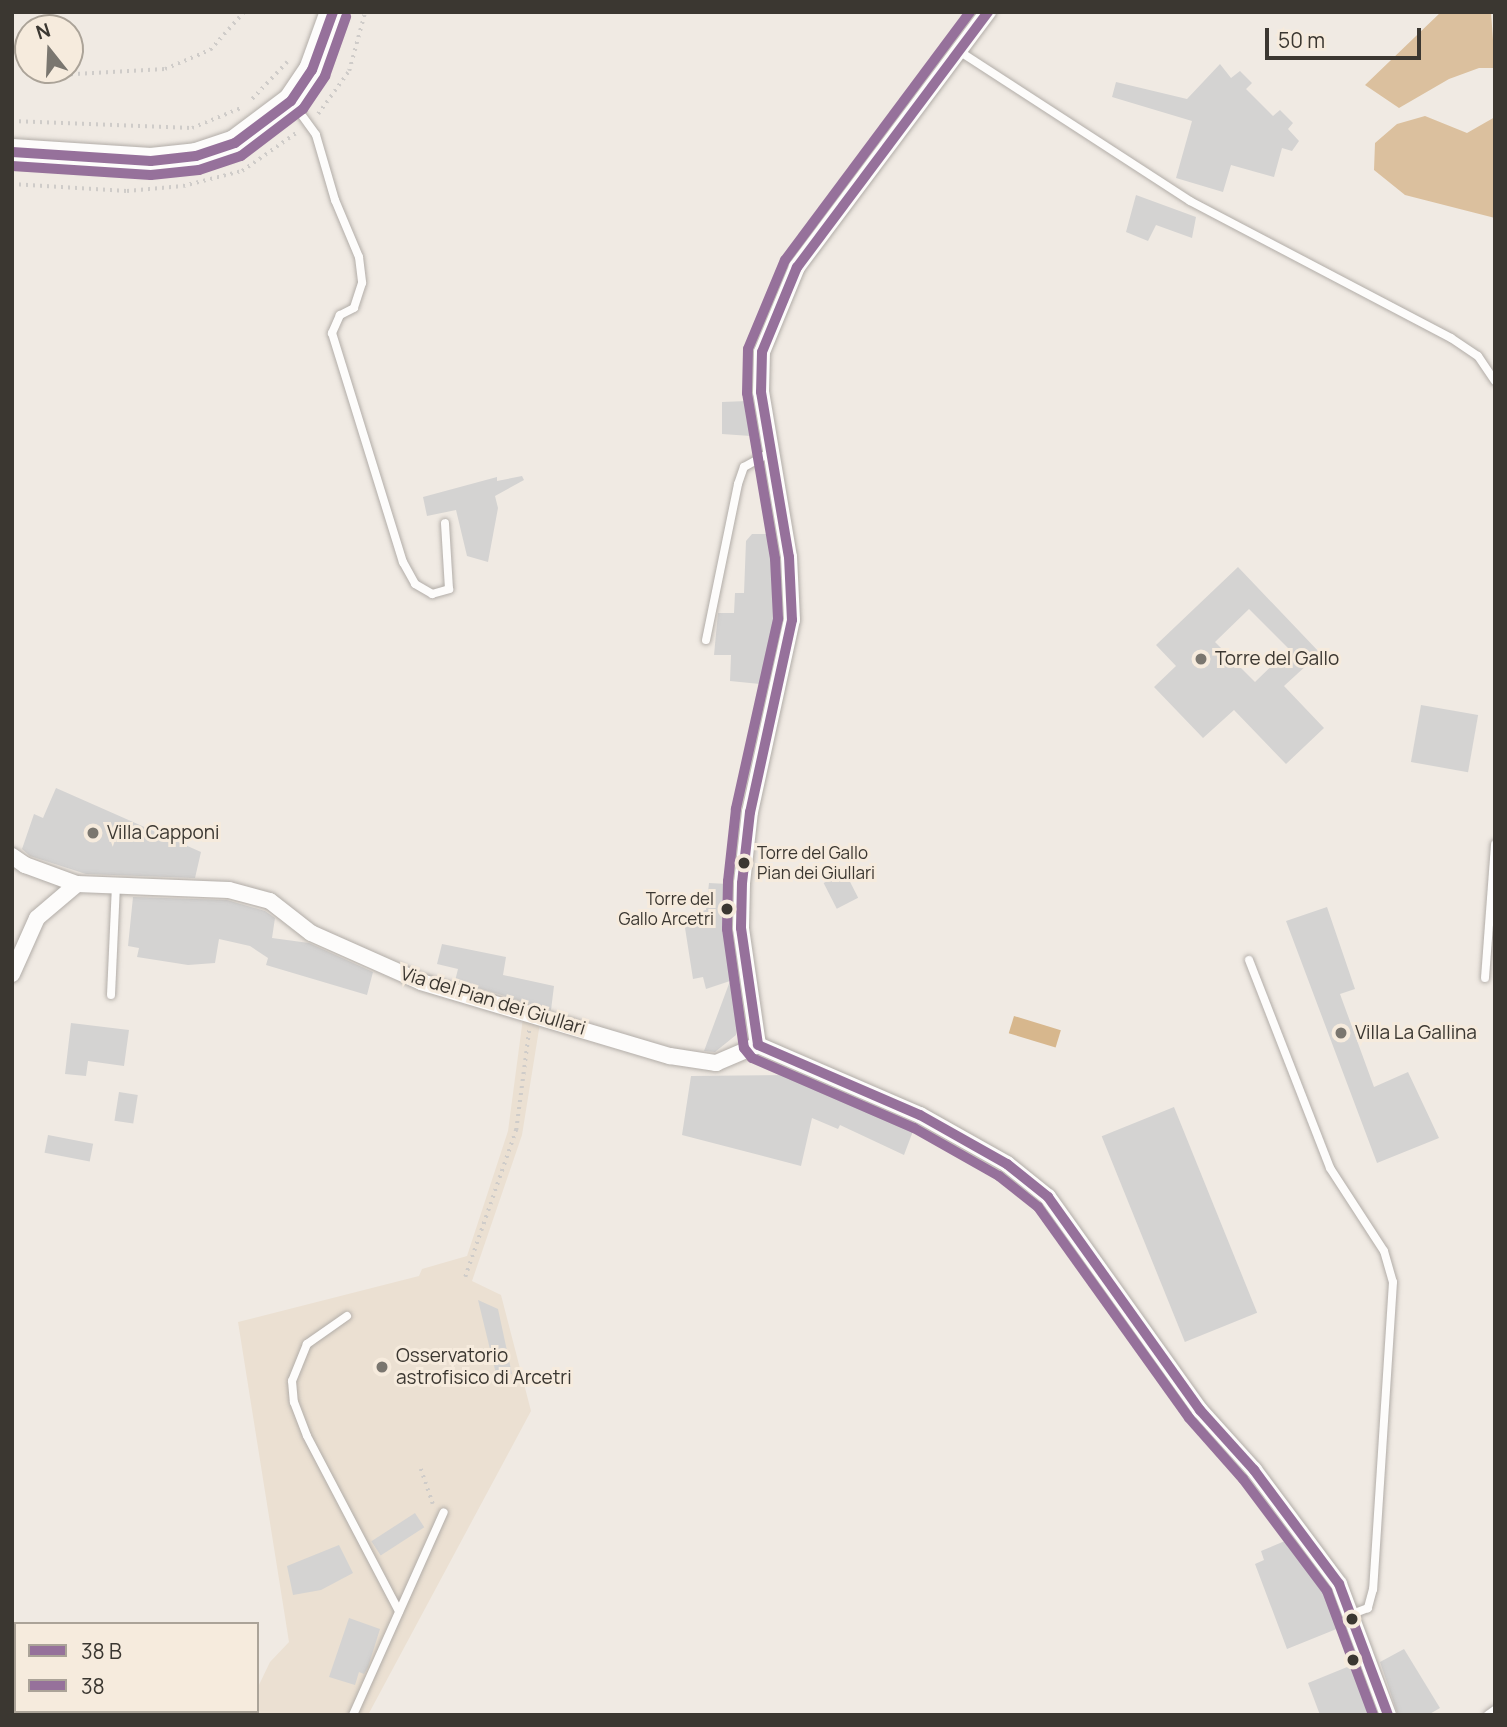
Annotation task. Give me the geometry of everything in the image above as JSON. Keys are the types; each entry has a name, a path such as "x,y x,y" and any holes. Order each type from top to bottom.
{"main road":[{"path":"12,152 151,161 196,156 235,143 291,101 313,70 333,12"}],"street":[{"path":"988,12 797,267 762,352 761,392 789,557 793,620 750,812 742,883 741,928 758,1045 920,1115 1007,1164 1048,1197 1200,1409 1302,1531 1339,1584 1388,1715"},
{"name":"Via del Pian dei Giullari","path":"12,856 25,866 77,884 229,890 270,901 311,933 421,982 670,1056 716,1063 758,1045"},
{"path":"12,974 37,918 77,884"}],"lane":[{"path":"959,51 1190,201 1451,338 1478,356 1495,381"},
{"path":"291,101 316,135 335,200 359,257 362,283 354,308 340,315 332,333 403,562 415,584 432,594 449,589 445,523"},
{"path":"706,640 737,484 744,467 771,452"},
{"path":"1485,978 1495,844"},
{"path":"111,995 116,885"},
{"path":"1249,960 1330,1168 1384,1251 1394,1282 1373,1589 1368,1608 1350,1615"},
{"path":"347,1316 307,1344 292,1381 294,1402 307,1436 399,1611"},
{"path":"353,1715 444,1512"},
{"path":"1488,1715 1495,1710"}],"path":[{"path":"84,74 165,69 210,50 244,12"},
{"path":"12,121 192,128 246,105 294,55"},
{"path":"464,1278 516,1130 529,1029"},
{"path":"421,1469 434,1508"}],"shaded area":[{"path":"1441,12 1491,12 1495,68 1479,68 1449,79 1399,108 1365,85"},
{"path":"1425,116 1467,133 1495,117 1495,218 1405,195 1374,170 1375,143 1397,124"},
{"path":"1014,1016 1061,1030 1056,1048 1009,1033"},
{"name":"Osservatorio astrofisico di Arcetri","path":"523,1018 540,1023 522,1135 472,1281 501,1295 531,1411 368,1715 245,1715 259,1713 259,1685 270,1662 289,1642 238,1322 419,1276 422,1269 467,1256 508,1131"}],"building":[{"path":"1220,64 1231,78 1240,71 1252,83 1246,89 1273,116 1280,110 1293,123 1288,129 1299,141 1292,151 1282,148 1274,177 1231,165 1223,192 1176,178 1192,121 1112,97 1116,82 1187,99"},
{"path":"1136,195 1196,217 1192,238 1156,225 1148,241 1126,232"},
{"path":"747,401 751,436 722,434 722,402"},
{"path":"522,476 524,480 495,496 498,508 488,562 467,556 456,510 427,516 423,497 497,477 497,481"},
{"path":"752,534 771,534 777,589 770,654 760,684 730,681 731,655 714,655 718,613 734,613 735,593 744,593 746,541"},
{"name":"Torre del Gallo","path":"1238,567 1320,653 1284,686 1324,728 1286,764 1234,710 1203,738 1154,687 1176,666 1156,645","holes":["1249,609 1289,649 1255,682 1215,642"]},
{"path":"1421,705 1478,715 1468,772 1411,762"},
{"name":"Villa Capponi","path":"56,788 201,852 195,878 86,874 30,856 22,849 34,814 43,818"},
{"path":"845,872 858,898 837,909 824,883"},
{"path":"709,883 728,884 722,911 732,981 741,1007 736,1035 715,1052 704,1051 730,981 706,989 703,977 693,979 683,915 706,910"},
{"path":"133,897 227,900 265,911 275,918 272,938 309,943 373,972 367,995 266,965 268,958 250,946 219,939 215,963 188,965 137,957 139,948 128,946"},
{"name":"Villa La Gallina","path":"1327,907 1355,989 1340,994 1374,1087 1408,1072 1439,1138 1377,1163 1286,921"},
{"path":"442,944 506,957 503,975 554,986 551,1010 455,981 458,969 437,964"},
{"path":"71,1023 129,1030 124,1066 88,1061 86,1076 65,1074"},
{"path":"794,1075 856,1099 913,1131 904,1155 840,1125 838,1129 812,1118 801,1166 682,1135 691,1076"},
{"path":"119,1092 138,1095 133,1124 114,1121"},
{"path":"1174,1107 1257,1313 1185,1342 1102,1136"},
{"path":"48,1135 93,1144 90,1161 45,1153"},
{"path":"478,1300 498,1309 512,1374 497,1378"},
{"path":"415,1513 424,1527 381,1556 371,1541"},
{"path":"1292,1538 1315,1569 1339,1628 1287,1649 1255,1564 1264,1560 1261,1551"},
{"path":"339,1545 353,1573 321,1590 293,1595 287,1566"},
{"path":"349,1618 380,1629 368,1667 364,1674 359,1672 355,1685 329,1677"},
{"path":"1404,1649 1440,1708 1428,1715 1398,1715 1380,1662"},
{"path":"1357,1663 1377,1715 1320,1715 1308,1683"}],"transit line":[{"path":"12,152 151,161 196,156 235,143 291,101 312,70 333,12"},
{"name":"38","path":"970,12 785,260 748,349 747,393 775,559 778,619 736,809 728,881 727,929 744,1048 752,1058 914,1128 999,1176 1038,1207 1189,1418 1243,1479 1327,1591 1373,1715"},
{"path":"988,12 797,267 762,352 761,392 789,557 792,620 750,812 742,883 741,928 758,1045 920,1115 1007,1164 1048,1197 1200,1410 1254,1470 1339,1584 1388,1715"},
{"name":"38","path":"12,166 151,175 199,170 241,156 303,109 325,76 346,17"}],"place":[{"name":"Torre del Gallo","path":"1201,659"},
{"name":"Villa Capponi","path":"93,833"},
{"name":"Torre del Gallo Pian dei Giullari","path":"744,863"},
{"name":"Torre del Gallo Arcetri","path":"727,909"},
{"name":"Villa La Gallina","path":"1341,1033"},
{"name":"Osservatorio astrofisico di Arcetri","path":"382,1367"}]}
